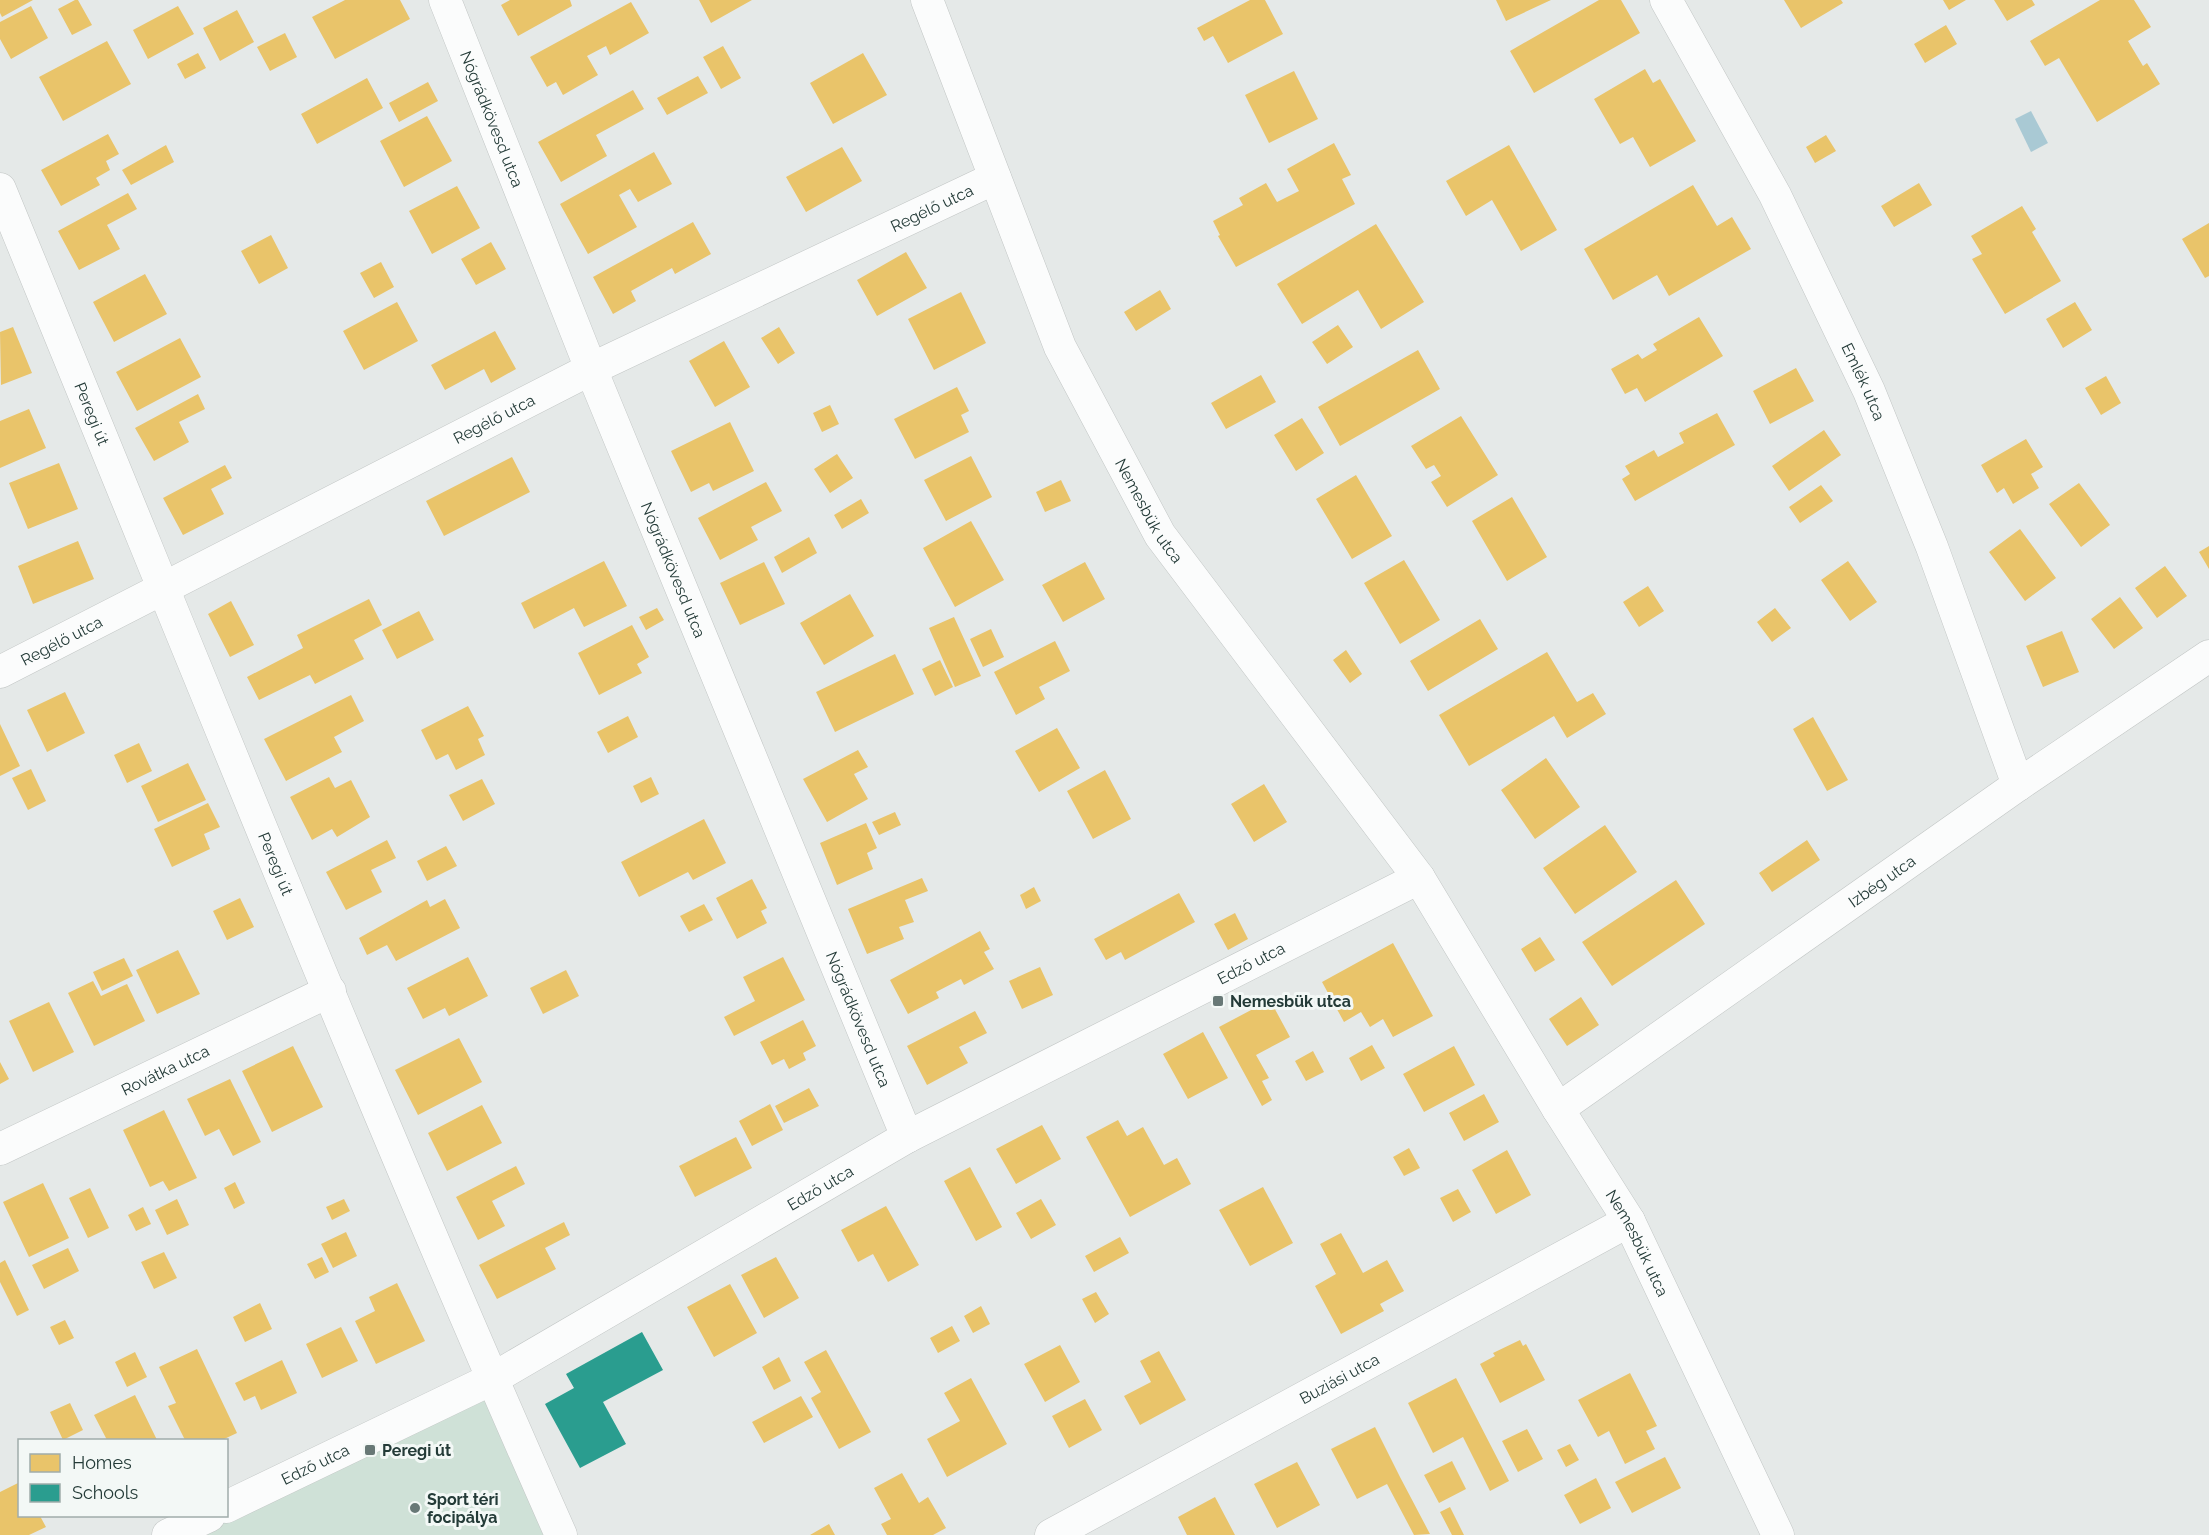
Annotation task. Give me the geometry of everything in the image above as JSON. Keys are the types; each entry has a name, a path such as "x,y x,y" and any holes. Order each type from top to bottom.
{"street":[{"name":"Nógrádkövesd utca","path":"445,0 591,369 907,1137"},
{"name":"Nemesbük utca","path":"927,0 1060,347 1160,535 1419,878 1558,1109 1629,1221 1778,1535"},
{"name":"Emlék utca","path":"1666,0 1775,195 1869,391 1932,547 2018,785"},
{"name":"Regélő utca","path":"0,672 591,369 995,178"},
{"name":"Peregi út","path":"0,189 330,991 492,1379 561,1535"},
{"name":"Izbég utca","path":"1558,1109 2018,785 2209,656"},
{"name":"Edző utca","path":"228,1506 492,1379 907,1137 1419,878"},
{"name":"Rovátka utca","path":"0,1149 330,991"},
{"name":"Buziási utca","path":"1051,1535 1629,1221"},
{"path":"168,1535 205,1517"}],"green space":[{"path":"492,1379 561,1535 168,1535 205,1517 228,1517 228,1506"}],"water":[{"path":"2031,111 2048,143 2031,152 2015,119"}],"building: Homes":[{"path":"0,0 33,0 2,17"},
{"path":"78,0 92,25 72,35 58,9"},
{"path":"345,0 400,0 410,19 335,59 312,17"},
{"path":"510,0 570,0 572,6 518,36 501,5"},
{"path":"699,0 752,0 711,23"},
{"path":"1250,0 1265,0 1283,34 1228,63 1213,36 1204,41 1197,28"},
{"path":"1496,0 1551,0 1506,21"},
{"path":"1599,0 1621,0 1640,33 1534,93 1510,51"},
{"path":"1784,0 1841,0 1843,3 1801,28"},
{"path":"1943,0 1966,0 1949,10"},
{"path":"1994,0 2032,0 2035,5 2007,21"},
{"path":"2100,0 2134,0 2151,27 2128,41 2143,66 2147,63 2160,84 2097,122 2059,58 2045,66 2030,41"},
{"path":"631,2 649,33 610,55 606,46 587,56 598,75 563,95 556,82 547,87 530,57"},
{"path":"31,6 48,38 11,59 0,39 0,22"},
{"path":"178,6 194,34 148,59 133,30"},
{"path":"237,10 254,42 220,61 203,28"},
{"path":"1946,25 1957,44 1925,63 1914,44"},
{"path":"285,33 297,57 270,71 257,47"},
{"path":"107,41 131,84 63,121 39,77"},
{"path":"723,46 741,78 721,89 703,57"},
{"path":"198,53 206,68 185,79 177,64"},
{"path":"863,53 887,95 833,124 810,83"},
{"path":"1645,69 1653,83 1660,79 1696,141 1650,167 1633,137 1620,144 1594,99"},
{"path":"1294,71 1318,119 1269,143 1245,95"},
{"path":"698,76 708,93 667,115 657,98"},
{"path":"367,78 383,108 317,144 301,114"},
{"path":"428,82 438,101 399,122 389,103"},
{"path":"633,90 644,109 596,135 607,156 561,182 538,142"},
{"path":"427,116 452,161 404,187 380,141"},
{"path":"108,134 119,154 106,161 110,170 96,178 100,185 61,206 41,170"},
{"path":"1826,135 1836,151 1815,163 1806,147"},
{"path":"1334,143 1351,175 1342,179 1355,204 1236,267 1218,236 1220,235 1213,221 1243,205 1239,198 1266,183 1277,202 1299,191 1287,169"},
{"path":"166,145 174,162 131,185 122,170"},
{"path":"1509,145 1557,230 1521,251 1492,200 1466,216 1446,181"},
{"path":"842,147 862,181 806,212 786,177"},
{"path":"654,152 672,184 638,202 630,189 619,195 637,227 588,254 560,204"},
{"path":"1919,183 1932,205 1894,227 1881,206"},
{"path":"1693,185 1717,226 1732,217 1751,249 1669,296 1657,275 1613,300 1584,249"},
{"path":"457,186 480,228 432,254 409,211"},
{"path":"128,193 137,209 107,225 120,249 79,270 58,231"},
{"path":"2022,206 2036,229 2032,232 2061,281 2005,314 1972,259 1982,254 1971,236"},
{"path":"693,222 711,254 675,274 672,268 631,291 636,301 613,314 593,277"},
{"path":"2209,223 2209,276 2205,278 2182,239"},
{"path":"1376,224 1424,302 1381,329 1358,290 1302,324 1277,284"},
{"path":"271,235 288,268 259,284 241,251"},
{"path":"491,242 506,269 476,285 461,259"},
{"path":"906,252 927,288 877,316 857,280"},
{"path":"381,262 394,287 374,298 360,273"},
{"path":"145,274 167,314 114,342 93,302"},
{"path":"1160,290 1171,309 1136,331 1124,312"},
{"path":"961,292 986,343 934,370 908,319"},
{"path":"397,302 418,341 364,370 343,331"},
{"path":"2075,302 2092,330 2063,348 2046,319"},
{"path":"1699,317 1723,356 1645,402 1637,388 1625,394 1611,369 1638,354 1642,359 1657,350 1653,344"},
{"path":"1338,325 1353,347 1327,364 1312,342"},
{"path":"13,327 32,373 1,385 0,332"},
{"path":"779,327 795,353 778,364 761,338"},
{"path":"495,331 516,369 491,383 484,369 445,390 431,365"},
{"path":"180,338 201,377 137,411 116,372"},
{"path":"724,341 750,387 715,407 689,361"},
{"path":"1418,350 1440,389 1340,446 1318,407"},
{"path":"1796,368 1814,401 1770,424 1753,391"},
{"path":"1261,375 1276,402 1226,429 1211,403"},
{"path":"2106,376 2121,403 2101,415 2085,388"},
{"path":"957,387 969,411 961,415 969,432 915,459 894,419"},
{"path":"198,394 205,409 179,422 189,442 154,461 135,428"},
{"path":"830,405 839,424 822,432 813,413"},
{"path":"29,409 46,448 0,468 0,421"},
{"path":"1717,413 1735,445 1635,501 1622,479 1630,474 1625,466 1654,450 1658,457 1684,443 1679,433"},
{"path":"1461,416 1498,475 1447,507 1431,482 1441,476 1434,465 1426,469 1411,446"},
{"path":"1302,418 1324,453 1296,471 1274,435"},
{"path":"730,422 754,471 713,491 709,483 691,492 671,451"},
{"path":"1824,430 1841,455 1789,491 1772,466"},
{"path":"2026,439 2043,467 2031,474 2039,488 2013,504 2004,488 1997,493 1981,465"},
{"path":"837,454 853,478 830,493 814,469"},
{"path":"971,456 992,497 946,521 924,480"},
{"path":"512,457 530,492 444,536 426,501"},
{"path":"59,463 78,509 28,529 9,483"},
{"path":"225,465 232,478 211,489 224,514 183,535 163,498"},
{"path":"1356,475 1392,536 1352,559 1316,499"},
{"path":"1061,480 1071,501 1045,512 1036,492"},
{"path":"766,482 782,511 751,527 758,540 720,560 698,518"},
{"path":"2079,483 2110,525 2081,547 2049,504"},
{"path":"1821,485 1833,501 1800,523 1789,507"},
{"path":"1512,497 1547,557 1507,581 1472,521"},
{"path":"861,499 869,513 842,529 834,515"},
{"path":"971,521 1004,580 955,607 923,548"},
{"path":"2020,529 2056,578 2025,601 1989,552"},
{"path":"809,537 817,553 782,573 774,557"},
{"path":"78,541 94,579 33,604 18,566"},
{"path":"2209,546 2209,569 2199,552"},
{"path":"1404,560 1440,620 1400,644 1364,583"},
{"path":"604,561 627,606 584,627 574,608 534,629 521,603"},
{"path":"1848,561 1877,602 1850,621 1821,580"},
{"path":"764,562 785,604 740,625 720,583"},
{"path":"1085,562 1105,599 1063,622 1042,585"},
{"path":"2165,566 2187,596 2157,618 2135,588"},
{"path":"1648,586 1664,611 1639,627 1623,602"},
{"path":"850,594 874,636 824,665 800,623"},
{"path":"2120,597 2143,628 2114,649 2091,619"},
{"path":"369,599 382,625 354,640 364,659 315,684 310,675 259,700 247,677 303,648 297,635"},
{"path":"231,601 254,645 230,657 208,614"},
{"path":"657,608 664,620 646,630 639,617"},
{"path":"1775,608 1791,628 1772,642 1757,622"},
{"path":"419,611 434,640 397,659 382,630"},
{"path":"954,617 981,676 955,687 929,628"},
{"path":"1480,619 1498,649 1428,691 1410,661"},
{"path":"632,625 649,657 637,664 642,673 599,695 578,653"},
{"path":"991,629 1004,657 983,667 970,639"},
{"path":"2062,631 2079,672 2043,687 2026,646"},
{"path":"1055,641 1070,671 1039,687 1045,699 1016,715 994,672"},
{"path":"1346,650 1362,674 1350,683 1333,660"},
{"path":"1547,652 1577,702 1593,693 1606,714 1567,738 1554,716 1469,766 1439,715"},
{"path":"895,654 914,694 835,732 816,692"},
{"path":"940,660 953,687 935,696 922,669"},
{"path":"65,692 85,733 47,752 27,710"},
{"path":"351,695 364,721 334,737 342,752 286,781 264,739"},
{"path":"468,706 484,736 478,739 485,755 456,770 448,754 436,760 421,730"},
{"path":"628,716 638,737 608,753 597,732"},
{"path":"1813,717 1848,780 1827,791 1793,729"},
{"path":"0,724 20,766 0,776"},
{"path":"1057,728 1080,768 1039,792 1015,751"},
{"path":"139,743 152,771 127,783 114,755"},
{"path":"858,750 868,767 854,774 868,799 827,822 803,779"},
{"path":"1546,758 1580,807 1535,839 1501,790"},
{"path":"188,763 206,800 158,822 141,786"},
{"path":"31,769 46,801 28,810 12,778"},
{"path":"1105,770 1131,819 1093,839 1067,791"},
{"path":"329,777 335,788 351,780 370,817 337,837 332,829 312,840 290,797"},
{"path":"651,777 659,794 641,803 633,786"},
{"path":"482,779 495,804 463,821 449,795"},
{"path":"1264,784 1287,822 1254,842 1231,804"},
{"path":"208,803 220,827 204,834 210,849 172,867 154,829"},
{"path":"895,812 901,825 879,835 872,822"},
{"path":"704,819 726,863 693,880 688,872 639,897 621,862"},
{"path":"866,823 877,848 867,853 873,869 837,885 820,843"},
{"path":"1605,825 1637,872 1575,914 1543,868"},
{"path":"387,840 396,858 371,870 382,892 346,910 326,872"},
{"path":"1807,840 1820,860 1772,892 1759,873"},
{"path":"446,846 457,866 427,881 417,861"},
{"path":"922,878 928,891 905,900 914,922 899,927 904,939 867,954 848,909"},
{"path":"752,879 767,908 761,911 767,923 737,939 716,898"},
{"path":"1676,880 1705,924 1612,986 1582,942"},
{"path":"1034,887 1041,901 1026,909 1020,895"},
{"path":"1179,893 1195,922 1125,960 1121,952 1106,960 1094,939"},
{"path":"240,898 254,927 227,940 213,911"},
{"path":"445,899 460,928 396,961 387,945 367,955 359,938 427,900 430,907"},
{"path":"704,904 713,920 689,932 680,916"},
{"path":"1235,913 1248,939 1228,950 1214,924"},
{"path":"980,931 990,949 984,952 994,969 964,985 961,979 936,992 939,998 908,1014 890,980"},
{"path":"1540,937 1555,960 1535,972 1521,949"},
{"path":"1393,943 1433,1016 1393,1037 1383,1019 1370,1027 1361,1012 1344,1022 1322,982"},
{"path":"178,950 200,994 157,1014 136,970"},
{"path":"468,957 488,996 449,1016 445,1008 423,1019 407,988"},
{"path":"783,957 805,1000 734,1036 724,1017 755,1001 743,977"},
{"path":"124,958 133,976 102,991 93,972"},
{"path":"1040,967 1053,995 1022,1009 1009,981"},
{"path":"566,970 579,996 543,1014 530,988"},
{"path":"93,981 101,996 127,984 145,1021 94,1046 68,993"},
{"path":"1581,997 1599,1025 1567,1046 1549,1019"},
{"path":"1270,1000 1290,1037 1256,1055 1269,1078 1262,1081 1272,1100 1262,1106 1219,1027"},
{"path":"49,1002 74,1052 33,1072 9,1021"},
{"path":"975,1011 987,1033 959,1047 968,1063 927,1085 907,1046"},
{"path":"803,1020 816,1046 803,1053 806,1060 789,1069 784,1059 772,1065 760,1042"},
{"path":"1203,1032 1228,1078 1188,1099 1163,1054"},
{"path":"459,1038 482,1082 418,1115 395,1070"},
{"path":"1372,1045 1385,1068 1361,1081 1349,1058"},
{"path":"293,1046 323,1107 272,1132 242,1071"},
{"path":"1454,1046 1475,1085 1424,1112 1403,1074"},
{"path":"1313,1051 1324,1072 1306,1081 1295,1061"},
{"path":"0,1062 9,1079 0,1084"},
{"path":"230,1079 261,1142 233,1156 219,1129 205,1136 187,1099"},
{"path":"809,1088 819,1106 784,1123 775,1106"},
{"path":"1484,1094 1499,1122 1464,1141 1449,1113"},
{"path":"770,1104 783,1130 752,1146 739,1121"},
{"path":"482,1105 502,1143 447,1171 428,1133"},
{"path":"164,1110 197,1178 169,1191 163,1181 150,1187 123,1130"},
{"path":"1118,1120 1127,1136 1143,1127 1164,1165 1177,1158 1191,1184 1130,1217 1086,1137"},
{"path":"1042,1125 1061,1159 1016,1184 996,1149"},
{"path":"736,1137 752,1168 695,1197 679,1166"},
{"path":"1409,1148 1420,1168 1404,1176 1393,1157"},
{"path":"1507,1150 1531,1195 1496,1214 1472,1170"},
{"path":"516,1166 525,1184 492,1201 505,1226 478,1240 456,1197"},
{"path":"970,1167 1002,1227 976,1241 944,1181"},
{"path":"235,1182 245,1203 234,1209 224,1188"},
{"path":"43,1183 69,1238 29,1257 3,1202"},
{"path":"1263,1187 1293,1243 1250,1266 1219,1210"},
{"path":"90,1188 109,1228 88,1238 69,1198"},
{"path":"1458,1189 1471,1212 1453,1222 1440,1198"},
{"path":"177,1199 189,1225 167,1235 155,1210"},
{"path":"344,1199 350,1211 332,1220 326,1207"},
{"path":"1041,1199 1056,1225 1031,1239 1016,1213"},
{"path":"886,1206 919,1265 888,1282 873,1254 858,1262 841,1230"},
{"path":"143,1207 151,1224 136,1231 128,1215"},
{"path":"564,1222 570,1235 545,1248 556,1269 497,1299 479,1265"},
{"path":"346,1232 357,1256 333,1268 321,1244"},
{"path":"1341,1233 1363,1273 1387,1260 1404,1291 1380,1304 1384,1311 1341,1334 1315,1286 1336,1274 1320,1244"},
{"path":"1120,1237 1129,1253 1094,1272 1085,1256"},
{"path":"68,1248 79,1271 44,1289 32,1265"},
{"path":"164,1252 177,1278 154,1289 141,1262"},
{"path":"322,1257 329,1272 315,1279 307,1264"},
{"path":"776,1257 799,1298 764,1318 741,1275"},
{"path":"5,1260 29,1310 17,1316 0,1282 0,1263"},
{"path":"397,1283 425,1341 376,1364 355,1321 375,1311 369,1297"},
{"path":"730,1284 757,1333 714,1357 687,1307"},
{"path":"1096,1292 1109,1314 1095,1323 1082,1299"},
{"path":"260,1303 272,1329 245,1342 233,1317"},
{"path":"981,1306 990,1324 973,1333 964,1316"},
{"path":"65,1320 74,1338 59,1345 50,1327"},
{"path":"952,1326 960,1341 938,1353 930,1338"},
{"path":"341,1327 358,1361 322,1378 306,1344"},
{"path":"1520,1340 1523,1346 1526,1344 1545,1380 1500,1403 1480,1364 1495,1356 1493,1353"},
{"path":"1060,1345 1080,1382 1045,1402 1024,1364"},
{"path":"197,1349 237,1433 224,1439 184,1439 168,1406 176,1403 159,1367"},
{"path":"826,1350 871,1432 839,1449 811,1398 821,1392 804,1362"},
{"path":"1159,1351 1186,1400 1140,1425 1124,1396 1151,1382 1140,1361"},
{"path":"135,1352 147,1377 127,1387 115,1362"},
{"path":"779,1357 791,1381 774,1390 762,1367"},
{"path":"282,1360 297,1393 261,1410 255,1396 244,1401 235,1383"},
{"path":"1630,1373 1657,1426 1646,1431 1655,1449 1625,1464 1609,1431 1598,1437 1578,1400"},
{"path":"971,1378 1007,1444 947,1477 927,1439 960,1421 944,1393"},
{"path":"1456,1378 1509,1481 1490,1491 1463,1437 1433,1453 1408,1403"},
{"path":"135,1395 157,1439 106,1439 94,1415"},
{"path":"801,1396 813,1417 764,1443 752,1422"},
{"path":"1085,1399 1102,1430 1069,1448 1052,1416"},
{"path":"70,1403 83,1430 63,1439 50,1412"},
{"path":"1375,1427 1430,1534 1414,1535 1387,1484 1357,1499 1331,1449"},
{"path":"1527,1429 1543,1459 1518,1472 1502,1441"},
{"path":"1570,1444 1579,1460 1566,1467 1557,1450"},
{"path":"1665,1457 1681,1488 1632,1513 1615,1482"},
{"path":"1452,1461 1466,1489 1439,1503 1424,1475"},
{"path":"1297,1462 1320,1505 1277,1528 1254,1484"},
{"path":"902,1473 919,1503 928,1497 946,1528 933,1535 887,1535 881,1524 891,1519 874,1488"},
{"path":"1596,1478 1611,1508 1580,1524 1564,1495"},
{"path":"18,1483 18,1517 41,1517 46,1527 29,1535 0,1535 0,1492"},
{"path":"1215,1497 1235,1535 1187,1535 1178,1517"},
{"path":"1450,1507 1464,1535 1452,1535 1440,1512"},
{"path":"829,1524 835,1535 810,1535"}],"building: Schools":[{"path":"642,1332 663,1370 603,1402 626,1444 580,1468 545,1404 574,1388 566,1374"}],"place":[{"name":"Nemesbük utca","path":"1218,1001"},
{"name":"Peregi út","path":"370,1450"},
{"name":"Sport téri focipálya","path":"415,1508"}]}
